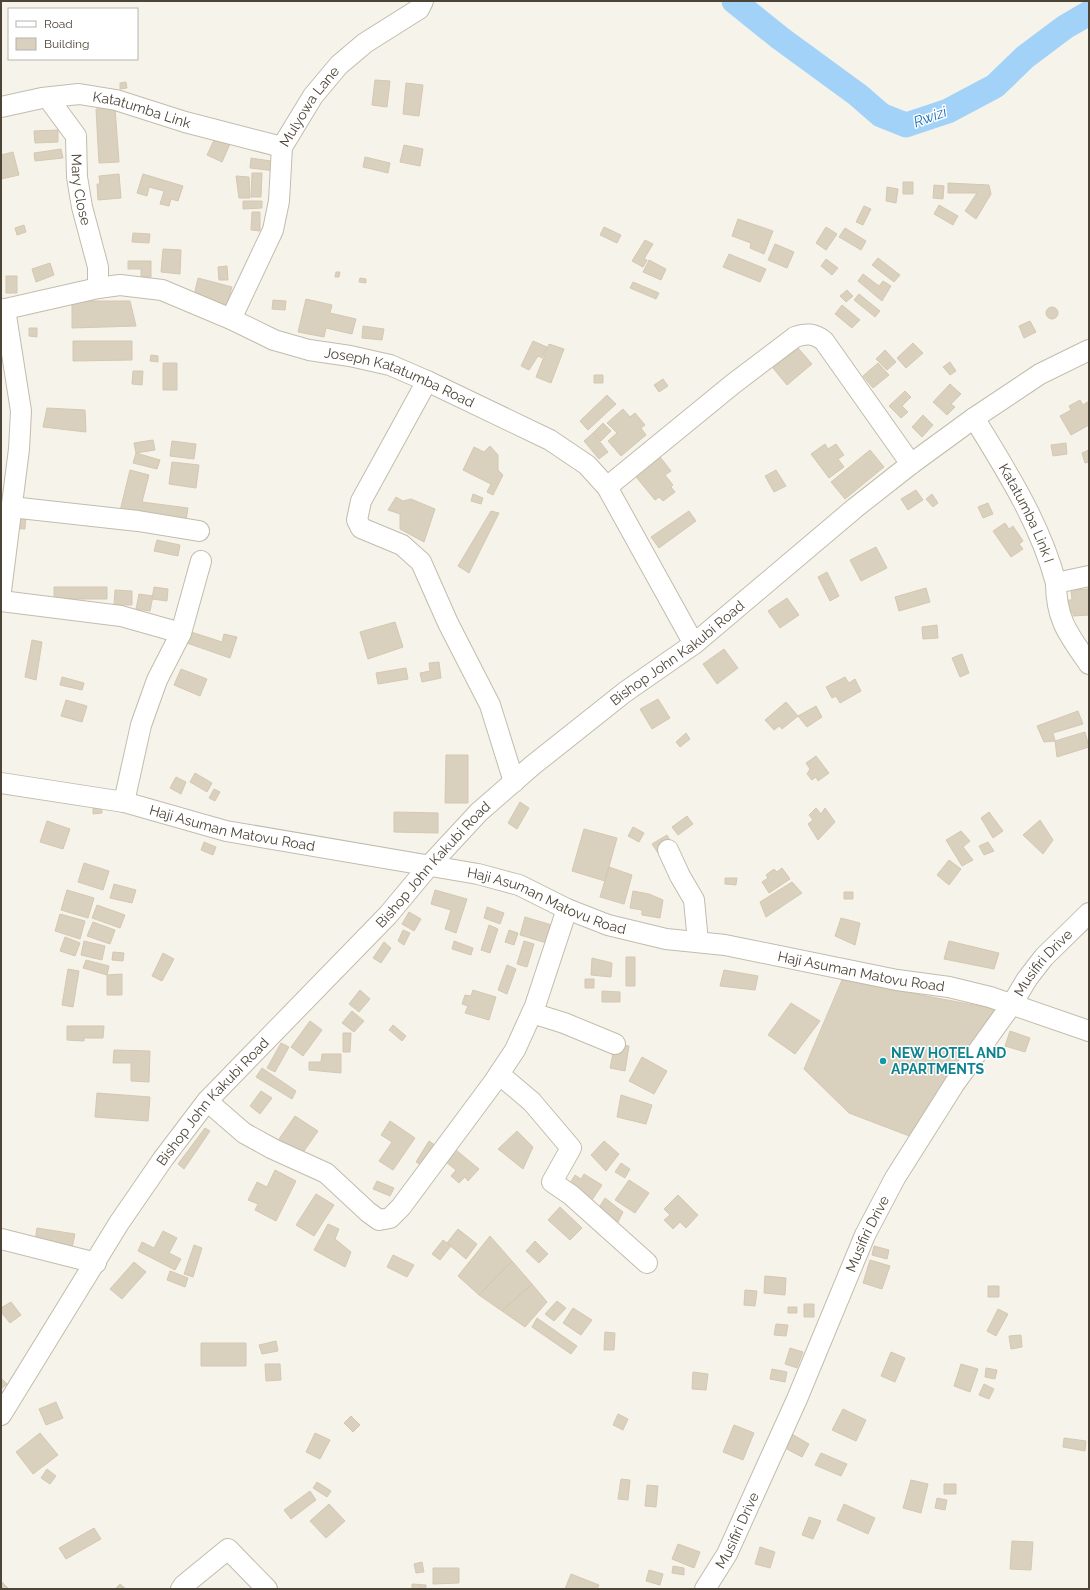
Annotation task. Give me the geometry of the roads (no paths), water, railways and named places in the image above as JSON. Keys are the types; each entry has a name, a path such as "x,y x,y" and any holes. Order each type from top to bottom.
{"street":[{"name":"Mulyowa Lane","path":"231,319 273,230 279,201 282,147 313,96 339,66 365,43 419,9 423,1"},
{"name":"Katatumba Link","path":"1,107 79,94 116,100 184,122 282,147"},
{"name":"Mary Close","path":"48,98 76,136 77,177 82,207 98,267 98,288"},
{"name":"Joseph Katatumba Road","path":"3,310 98,288 120,285 162,290 231,319 274,340 309,350 350,356 390,365 427,381 550,440 587,465 607,487 694,644"},
{"path":"1,590 12,507 21,411 3,310"},
{"path":"607,487 733,384 795,337 805,334 817,336 824,341 911,464"},
{"name":"Bishop John Kakubi Road","path":"1,1415 46,1339 96,1263 119,1223 163,1159 207,1101 388,915 428,867 479,812 625,692 694,644 854,508 911,464 974,418 1040,374 1089,350"},
{"path":"427,381 361,501 357,520 361,528 402,545 421,562 448,623 490,705 514,782"},
{"name":"Katatumba Link I","path":"974,418 1021,495 1050,560 1056,583 1089,576"},
{"path":"12,507 138,521 199,531"},
{"path":"124,802 141,725 157,680 181,633 201,560"},
{"path":"1056,583 1056,601 1064,626 1089,664"},
{"path":"1,601 121,616 181,633"},
{"name":"Haji Asuman Matovu Road","path":"1,783 124,802 226,831 428,867 478,874 519,885 567,909 608,925 666,939 725,945 897,980 949,987 1012,1004 1089,1031"},
{"path":"668,850 694,900 698,942"},
{"path":"207,1101 244,1133 273,1149 326,1173 368,1212 379,1220 390,1218 401,1207 515,1050 532,1013 567,909"},
{"name":"Musifiri Drive","path":"705,1589 727,1554 797,1399 865,1235 895,1178 955,1083 1012,1004 1027,979 1044,957 1089,913"},
{"path":"532,1013 564,1023 615,1044"},
{"path":"499,1074 532,1102 571,1148 552,1182 571,1195 647,1263"},
{"path":"1,1239 96,1263"},
{"path":"181,1589 228,1549 267,1589"}],"waterway":[{"name":"Rwizi","path":"734,1 780,38 858,95 881,115 906,125 948,111 995,86 1025,57 1065,27 1089,13"}],"place":[{"name":"NEW HOTEL AND APARTMENTS","path":"883,1061"}]}
